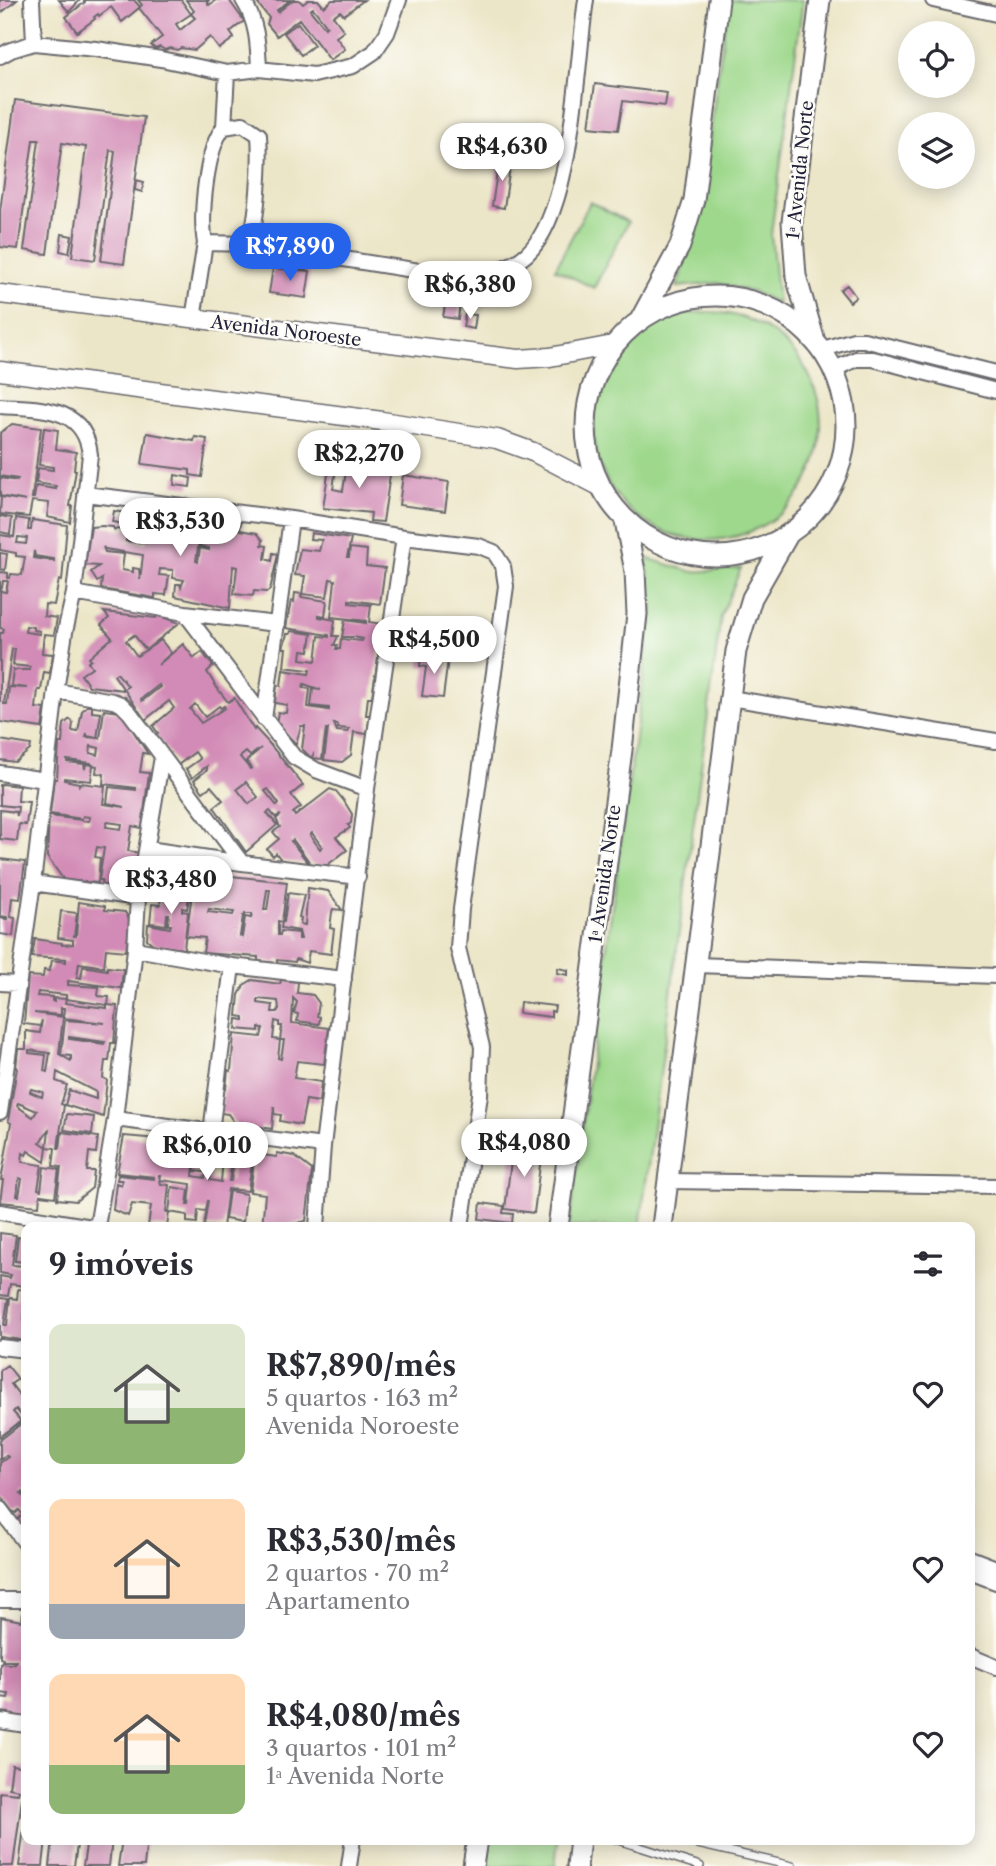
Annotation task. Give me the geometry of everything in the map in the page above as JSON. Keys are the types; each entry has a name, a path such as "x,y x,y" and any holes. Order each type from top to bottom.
{"main road":[{"path":"640,320 680,246 694,200 719,0"},
{"name":"1ᵃ Avenida Norte","path":"818,344 796,276 792,222 820,0"},
{"path":"709,295 748,299 784,313 818,344 835,369 845,405 846,442 836,478 816,510 788,535 748,553 704,557 662,546 625,521 599,486 587,451 586,414 594,378 613,345 640,320 673,302 709,295"},
{"name":"1ᵃ Avenida Norte","path":"559,1222 622,750 636,614 635,571 625,521"},
{"path":"663,1222 736,651 752,598 788,535"},
{"path":"473,1866 476,1845"},
{"path":"577,1866 579,1845"}],"street":[{"path":"32,0 34,43"},
{"path":"243,0 251,14 257,35 259,69"},
{"path":"0,56 34,43 96,48 228,73 259,69 314,75 353,66 374,52 387,33 399,0"},
{"path":"205,243 249,244 450,276 475,276 501,268 526,255 553,213 563,175 586,0"},
{"path":"933,0 996,14"},
{"path":"193,319 205,243 202,228 208,168 217,135 224,127 228,73"},
{"path":"224,127 243,124 258,135 260,152 254,229 249,244"},
{"name":"Avenida Noroeste","path":"0,294 518,359 550,357 613,345"},
{"path":"818,344 864,341 996,373"},
{"path":"835,369 856,359 873,359 996,391"},
{"path":"0,371 382,421 497,439 533,452 599,486"},
{"path":"0,405 55,411 72,419 81,428 89,443 89,468 74,593 56,691 33,883 2,1080 0,1112"},
{"path":"85,494 291,519 488,549 494,552 503,566 506,586 461,909 458,948 482,1047 480,1095 462,1222"},
{"path":"264,719 291,519"},
{"path":"317,1222 323,1146 367,789 404,537"},
{"path":"74,593 185,613 276,624"},
{"path":"185,613 264,719 303,764 367,789"},
{"path":"56,691 121,704 242,863"},
{"path":"730,698 996,741"},
{"path":"98,1222 115,1119 135,949 138,898 162,757"},
{"path":"0,773 45,780"},
{"path":"148,849 358,877"},
{"path":"33,883 138,898"},
{"path":"135,949 232,966 344,979"},
{"path":"696,965 996,976"},
{"path":"211,1132 232,966"},
{"path":"0,983 18,985"},
{"path":"115,1119 323,1146"},
{"path":"668,1181 996,1186"},
{"path":"0,1212 61,1222"},
{"path":"0,1347 21,1350"},
{"path":"0,1509 21,1537"},
{"path":"975,1560 996,1568"},
{"path":"975,1574 996,1582"},
{"path":"0,1600 21,1600"},
{"path":"975,1658 996,1667"},
{"path":"0,1721 21,1724"},
{"path":"349,1866 352,1845"}],"lane":[{"path":"634,1845 700,1866"},
{"path":"702,1845 792,1866"}],"green space":[{"path":"728,0 803,0 771,234 778,303 753,292 717,283 677,287 699,217"},
{"path":"590,202 628,222 594,288 555,269"},
{"path":"696,312 718,312 751,320 788,345 813,382 821,426 813,470 788,507 751,532 718,540 696,540 663,532 626,507 601,470 593,437 593,415 601,382 626,345 663,320"},
{"path":"646,558 693,572 741,568 721,616 641,1222 570,1222 653,604"},
{"path":"486,1845 557,1845 555,1866 483,1866"}],"building":[{"path":"0,0 17,0 0,14"},
{"path":"59,0 80,0 69,12"},
{"path":"84,0 134,0 140,7 142,5 138,0 181,0 191,14 194,11 186,0 209,0 209,5 216,0 229,0 244,21 230,32 234,38 219,49 210,37 195,50 165,50 160,47 155,49 151,45 162,37 139,8 122,22 111,7 77,32 66,17 85,2","holes":["191,14 195,18 180,30 176,24"]},
{"path":"255,0 290,0 277,10 278,12 293,0 299,0 303,4 308,0 318,0 324,7 332,0 364,0 344,15 340,11 333,16 344,31 336,37 345,49 330,60 299,19 277,36 267,24 269,18","holes":["313,8 327,26 325,28 310,10"]},
{"path":"298,23 314,45 301,55 284,33"},
{"path":"595,84 667,93 665,106 623,101 618,130 589,127"},
{"path":"15,100 144,117 124,264 101,261 115,151 110,150 95,260 72,257 86,147 62,143 47,254 24,250 39,140 33,140 18,249 0,247 0,211"},
{"path":"499,158 511,160 504,208 492,206"},
{"path":"136,180 144,182 142,192 135,190"},
{"path":"62,234 72,236 69,253 60,251"},
{"path":"273,268 310,271 306,298 269,293"},
{"path":"847,285 856,297 850,302 840,290"},
{"path":"446,300 460,302 458,319 443,317"},
{"path":"465,314 476,315 474,329 463,327"},
{"path":"12,424 41,428 32,498 36,486 56,489 56,486 36,483 38,468 53,470 53,467 39,465 44,428 58,430 56,449 76,452 70,522 47,517 49,503 32,501 29,517 0,514 1,497 26,501 0,496 0,478 18,479 0,476 0,433"},
{"path":"147,433 194,441 195,437 207,439 202,477 190,475 190,470 142,464"},
{"path":"330,460 337,461 333,489 343,491 347,464 391,468 383,522 370,521 371,513 323,508"},
{"path":"175,475 191,478 190,487 174,485"},
{"path":"403,475 449,482 445,511 399,505"},
{"path":"131,509 141,511 137,523 145,524 144,533 142,541 126,541 145,543 151,513 241,522 240,530 257,533 263,540 262,545 267,546 265,559 272,561 273,553 278,554 270,590 254,591 253,596 234,594 237,567 233,566 230,608 175,596 176,584 181,587 184,580 173,578 173,570 160,569 159,575 169,576 166,595 155,594 155,598 101,589 102,579 97,582 91,572 99,566 85,565 91,527 125,530 129,525 112,522 114,511 130,514","holes":["199,540 200,546 209,550 200,548 198,562","103,547 143,555 140,580 139,569 133,568 133,572 122,570 124,554 105,552"]},
{"path":"0,516 12,518 10,534 0,532"},
{"path":"16,518 29,520 28,530 31,530 32,520 67,525 62,581 59,580 54,605 45,604 44,616 57,618 54,635 44,634 42,653 53,654 50,673 44,672 41,690 38,690 36,708 45,709 42,728 0,722 0,633 3,633 4,629 0,628 0,591 6,592 8,581 3,581 0,590 0,572 8,573 8,578 11,574 22,575 25,557 0,550 0,535 14,537","holes":["18,537 27,538 26,544 17,543","34,551 35,556 54,561 33,558","26,626 33,627 33,630 40,631 40,634 25,632","12,649 15,649 13,665 30,667 30,670 13,670 11,686 27,688 9,687 7,704 4,704"]},
{"path":"311,533 351,539 347,557 350,548 367,550 366,566 385,568 380,604 349,600 349,603 371,605 369,622 383,624 372,697 368,697 366,715 370,715 367,734 354,732 351,755 342,762 324,760 328,729 322,759 313,758 313,755 311,758 302,749 305,726 301,726 296,744 276,723 278,712 286,713 287,705 275,703 277,685 281,686 283,670 309,674 310,670 284,667 286,648 283,648 287,634 291,631 312,634 309,651 302,650 301,659 316,661 319,636 329,637 286,628 295,593 302,594 305,576 295,575 300,549 319,551 322,540 310,539","holes":["330,579 335,580 331,617 366,621 345,620 342,637 354,637 363,639 362,641 341,639 340,649 336,649 337,645 334,645 338,636 333,636 335,620 319,617 325,616 327,601 301,597 302,594 327,597","304,684 321,690 313,689 311,706 329,710 308,707 310,689 303,688","334,724 338,725 338,728 349,729 348,732 337,731"]},
{"path":"0,553 7,554 5,570 0,569"},
{"path":"104,612 156,618 157,615 179,623 146,650 161,640 171,653 158,665 183,644 194,658 202,652 213,666 207,672 217,688 228,702 234,698 254,730 255,728 268,742 303,785 291,795 301,807 293,813 295,816 330,789 336,791 344,801 352,814 351,823 348,825 350,828 336,837 347,850 326,866 311,864 293,840 291,841 309,864 282,861 276,853 273,856 267,849 279,839 273,832 280,827 276,819 281,815 275,817 270,811 267,813 277,825 246,852 214,807 223,800 211,786 203,792 194,780 207,770 207,766 192,778 186,769 200,759 195,752 178,765 156,735 158,733 153,726 174,708 169,701 145,720 124,689 128,686 117,673 114,675 124,690 89,686 81,675 92,667 88,662 91,660 89,658 112,638 101,625 109,618","holes":["134,635 146,650 137,656 126,641","159,685 160,687 142,701 141,699","195,704 205,717 219,706 224,706 225,708 201,723 190,709","261,748 246,761 252,768 250,769 240,757 246,752 250,756","246,782 258,797 249,804 237,789","268,789 279,804 277,806 265,791","312,833 322,847 320,849 310,835"]},
{"path":"421,655 448,659 443,698 422,696 426,667 420,666"},
{"path":"87,706 92,706 92,712 101,713 97,738 100,738 104,710 121,712 148,754 143,753 140,772 149,773 142,828 132,826 128,851 140,853 138,869 134,869 133,876 129,875 128,885 124,888 101,885 102,880 99,880 104,848 97,847 95,857 100,858 98,883 64,880 47,857 49,816 89,821 90,817 83,816 82,819 50,814 64,724 70,719 73,723 72,731 78,732 82,711","holes":["91,746 99,748 98,755 90,753","67,760 92,765 86,764 85,769 84,764","93,765 97,766 96,773 104,774 103,784 136,790 109,787 107,803 125,807 103,804 105,786 79,785 64,778 91,781","107,822 122,824 121,829 106,827"]},
{"path":"0,740 31,745 30,750 15,762 0,760"},
{"path":"2,784 19,786 18,801 29,802 26,825 19,824 17,841 0,839 0,810 16,812 17,816 18,807 0,805"},
{"path":"0,859 25,862 20,899 12,898 10,917 15,918 13,936 0,934 0,918 7,917 0,916"},
{"path":"195,873 203,874 202,883 212,884 213,874 287,882 282,922 288,893 304,895 299,917 300,924 305,925 308,888 328,891 342,910 333,909 332,912 330,928 334,929 331,954 309,951 307,963 296,959 295,962 277,960 277,963 258,961 258,957 203,953 205,938 186,936","holes":["267,890 270,890 267,910 264,910","209,909 234,912 233,915 208,912","243,916 245,917 242,937 240,936","278,921 282,922 281,928 299,931 301,939 299,933 281,931 278,935"]},
{"path":"183,879 192,880 187,909 182,908 182,911 188,912 184,949 154,945 147,939 148,924 170,928 171,925 168,925 169,914 166,925 150,923 152,904 160,905 162,889"},
{"path":"79,902 105,906 105,910 125,912 130,921 126,951 106,949 104,967 79,963 77,977 81,978 83,966 107,970 107,967 123,969 121,988 68,981 68,985 99,987 98,996 109,997 108,1005 117,1006 114,1043 111,1043 109,1061 105,1061 103,1078 107,1080 103,1117 65,1105 69,1090 96,1099 96,1092 57,1072 56,1081 67,1085 61,1104 64,1105 58,1148 62,1132 98,1137 96,1153 89,1152 87,1171 94,1171 92,1188 76,1201 57,1199 61,1167 53,1166 55,1148 47,1147 45,1162 28,1151 26,1155 23,1153 22,1162 42,1165 38,1189 41,1190 44,1167 59,1169 55,1197 40,1195 39,1206 0,1202 18,1049 26,1049 26,1031 40,1033 42,1020 40,1026 24,1024 28,976 43,977 44,970 49,971 52,960 66,962 66,959 32,957 35,939 62,945 73,944 73,940 58,938 61,911 77,913 76,936","holes":["38,992 66,995 66,999 54,998 54,1002 52,997 37,996","66,999 107,1005 107,1008 65,1003","61,1008 64,1008 63,1018 105,1023 65,1020 61,1055 71,1056 71,1061 59,1054 63,1017 34,1013 61,1015","69,1037 105,1042 69,1039","29,1050 50,1053 47,1072 44,1071 46,1055 29,1053","31,1089 43,1092 42,1097 30,1092","18,1103 37,1111 33,1117 17,1106","49,1129 47,1147 40,1142","19,1178 22,1179 17,1196"]},
{"path":"558,968 568,970 568,975 557,973"},
{"path":"252,980 280,984 281,980 298,982 297,993 313,995 319,1003 319,1024 297,1021 298,1014 294,1013 297,1002 293,998 292,1023 329,1028 324,1064 297,1061 294,1078 321,1082 319,1102 306,1100 301,1125 280,1121 281,1115 274,1114 274,1106 272,1129 261,1127 260,1132 239,1129 228,1114 220,1113 228,1070 231,1071 234,1034 261,1037 263,1028 259,1027 259,1031 236,1029 237,1019 244,1020 244,1017 237,1016 239,995 244,985","holes":["258,999 278,1001 279,1009 272,1012 273,1005 258,1003","275,1021 282,1026 280,1040 273,1039","280,1040 284,1040 281,1059 278,1058"]},
{"path":"520,1002 555,1006 554,1012 551,1011 551,1017 519,1013"},
{"path":"67,1114 94,1117 92,1134 64,1130"},
{"path":"124,1136 215,1144 211,1173 195,1171 196,1150 193,1176 205,1178 206,1174 211,1175 210,1180 221,1182 223,1158 232,1160 231,1181 233,1151 277,1157 277,1153 294,1156 312,1170 306,1221 262,1222 265,1194 250,1192 254,1162 248,1191 228,1189 224,1222 205,1222 208,1200 206,1211 198,1210 197,1222 187,1222 187,1215 169,1212 168,1222 149,1222 151,1206 132,1204 128,1216 113,1210 116,1183 121,1185 122,1180 117,1180 118,1175 154,1177 117,1173","holes":["160,1180 191,1184 189,1205 189,1190 172,1187 169,1212 166,1212 169,1185 161,1184"]},
{"path":"513,1145 542,1149 534,1213 505,1209"},
{"path":"229,1191 246,1194 243,1222 225,1219"},
{"path":"481,1203 504,1206 503,1213 513,1214 512,1222 479,1219"},
{"path":"0,1233 16,1235 12,1265 21,1266 21,1285 10,1284 8,1296 0,1295 0,1276 10,1278 11,1275 0,1273"},
{"path":"18,1237 21,1237 21,1262 15,1261"},
{"path":"18,1289 21,1289 21,1340 2,1337 0,1343 0,1298 8,1299 4,1325 7,1325 10,1298 17,1299"},
{"path":"7,1365 18,1379 11,1384 21,1398 21,1415 16,1409 13,1412 21,1421 0,1437 0,1370"},
{"path":"21,1424 21,1512 19,1510 16,1513 12,1511 0,1495 0,1463 8,1457 6,1455 0,1460 0,1440"},
{"path":"1,1617 21,1621 21,1718 9,1717 9,1713 0,1712 0,1697 8,1698 9,1694 0,1693 0,1663 9,1664 16,1661 2,1661 0,1658"},
{"path":"12,1765 21,1766 21,1806 13,1866 0,1866 0,1792 18,1794 19,1790 9,1788"},
{"path":"22,1845 45,1845 43,1866 19,1866"},
{"path":"52,1845 77,1845 74,1866 50,1866"},
{"path":"86,1845 111,1845 109,1866 83,1866"},
{"path":"121,1845 146,1845 144,1866 118,1866"}]}
